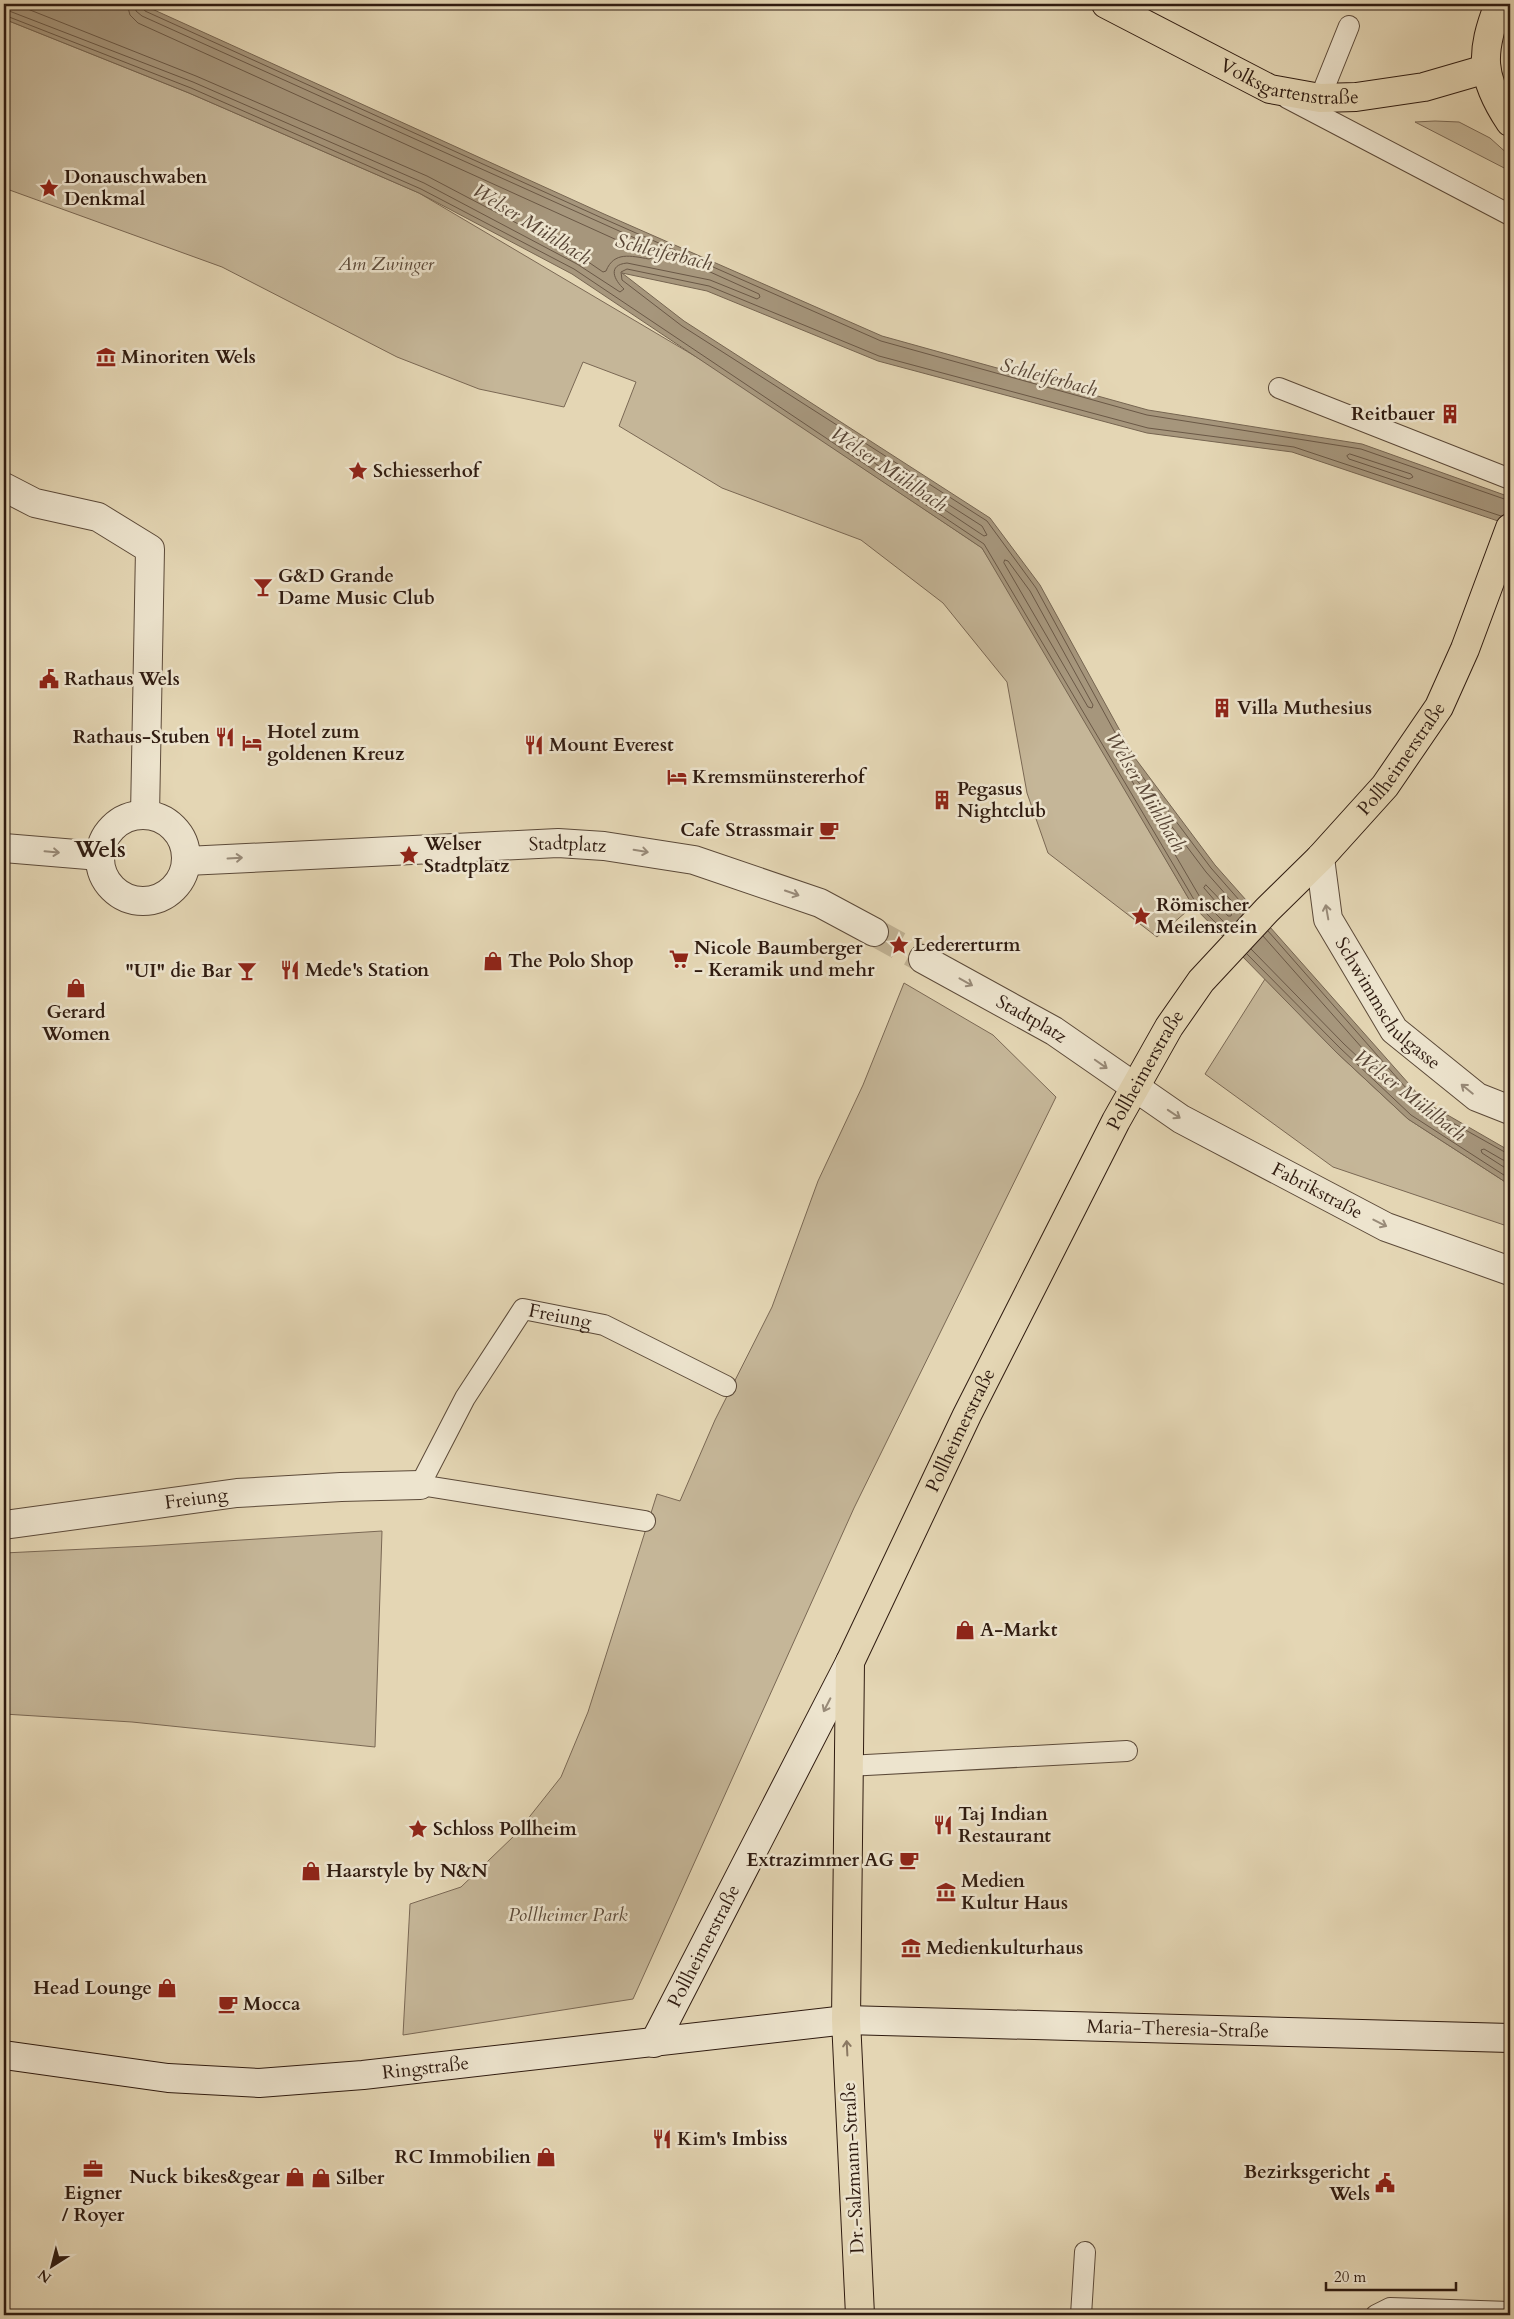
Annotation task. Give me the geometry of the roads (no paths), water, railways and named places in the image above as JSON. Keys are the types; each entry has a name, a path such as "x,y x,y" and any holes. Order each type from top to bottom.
{"main road":[{"name":"Volksgartenstraße","path":"1106,4 1270,89 1320,98 1356,97 1424,87 1486,69"},
{"path":"1499,4 1487,35 1486,69 1495,100 1510,122"},
{"name":"Pollheimerstraße","path":"846,2020 850,1662 967,1415 1134,1087 1168,1027 1201,981 1267,910 1320,858 1385,786 1439,707 1465,649 1507,537"},
{"name":"Dr.-Salzmann-Straße","path":"846,2020 860,2315"}],"street":[{"path":"4,487 35,502 98,517 150,549 145,815"},
{"path":"145,815 158,818 180,834 185,847 186,861 183,875 175,887 163,897 149,901 134,900 120,895 109,885 102,871 100,856 103,843 109,832 120,822 132,816 145,815"},
{"name":"Stadtplatz","path":"186,861 558,842 604,846 694,860 820,902 874,932"},
{"path":"4,848 100,856"},
{"name":"Schwimmschulgasse","path":"1320,858 1328,919 1394,1030 1477,1097 1510,1110"},
{"name":"Stadtplatz","path":"924,958 1054,1031 1134,1087"},
{"name":"Fabrikstraße","path":"1134,1087 1182,1119 1386,1227 1510,1271"},
{"name":"Freiung","path":"4,1525 237,1493 341,1487 420,1486"},
{"name":"Pollheimerstraße","path":"654,2043 850,1662"},
{"name":"Ringstraße","path":"4,2054 168,2078 259,2082 364,2075 846,2020"},
{"name":"Maria-Theresia-Straße","path":"846,2020 1510,2038"}],"lane":[{"path":"1320,98 1349,26"},
{"path":"1270,89 1510,215"},
{"path":"1279,388 1510,479"},
{"name":"Freiung","path":"645,1521 420,1486 465,1398 523,1309 604,1325 726,1386"},
{"path":"848,1766 1127,1751"},
{"path":"1081,2315 1084,2252"},
{"path":"1376,2315 1390,2308 1510,2312"}],"water":[{"path":"4,4 141,4 604,214 882,336 1148,410 1362,444 1510,497 1510,525 1292,452 1147,433 878,361 707,291 622,273 684,321 990,518 1040,585 1135,758 1215,865 1425,1102 1510,1151 1510,1185 1408,1119 1336,1052 1193,906 982,548 572,274 419,193 189,93 4,19"}],"tunnel":[{"path":"874,932 923,959"}],"place":[{"name":"Donauschwaben Denkmal","path":"49,188"},
{"name":"Minoriten Wels","path":"106,357"},
{"name":"Reitbauer","path":"1450,414"},
{"name":"Schiesserhof","path":"358,471"},
{"name":"G&D Grande Dame Music Club","path":"263,587"},
{"name":"Rathaus Wels","path":"49,679"},
{"name":"Villa Muthesius","path":"1222,708"},
{"name":"Rathaus-Stuben","path":"225,737"},
{"name":"Hotel zum goldenen Kreuz","path":"252,743"},
{"name":"Mount Everest","path":"534,745"},
{"name":"Kremsmünstererhof","path":"677,777"},
{"name":"Pegasus Nightclub","path":"942,800"},
{"name":"Cafe Strassmair","path":"829,830"},
{"name":"Welser Stadtplatz","path":"409,855"},
{"name":"Römischer Meilenstein","path":"1141,916"},
{"name":"Ledererturm","path":"899,945"},
{"name":"Nicole Baumberger - Keramik und mehr","path":"679,959"},
{"name":"The Polo Shop","path":"493,961"},
{"name":"Mede's Station","path":"290,970"},
{"name":"\"UI\" die Bar","path":"247,971"},
{"name":"Gerard Women","path":"76,988"},
{"name":"A-Markt","path":"965,1630"},
{"name":"Taj Indian Restaurant","path":"943,1825"},
{"name":"Schloss Pollheim","path":"418,1829"},
{"name":"Extrazimmer AG","path":"909,1860"},
{"name":"Haarstyle by N&N","path":"311,1871"},
{"name":"Medien Kultur Haus","path":"946,1892"},
{"name":"Medienkulturhaus","path":"911,1948"},
{"name":"Head Lounge","path":"167,1988"},
{"name":"Mocca","path":"228,2004"},
{"name":"Kim's Imbiss","path":"662,2139"},
{"name":"RC Immobilien","path":"546,2157"},
{"name":"Eigner / Royer","path":"93,2169"},
{"name":"Nuck bikes&gear","path":"295,2177"},
{"name":"Silber","path":"321,2178"},
{"name":"Bezirksgericht Wels","path":"1385,2183"}],"district":[{"name":"Wels","path":"100,849"}],"water label":[{"name":"Welser Mühlbach","path":"532,224"},
{"name":"Schleiferbach","path":"664,252"},
{"name":"Schleiferbach","path":"1049,377"},
{"name":"Welser Mühlbach","path":"889,469"},
{"name":"Welser Mühlbach","path":"1146,792"},
{"name":"Welser Mühlbach","path":"1410,1095"}],"park label":[{"name":"Am Zwinger","path":"386,264"},
{"name":"Pollheimer Park","path":"568,1915"}]}
